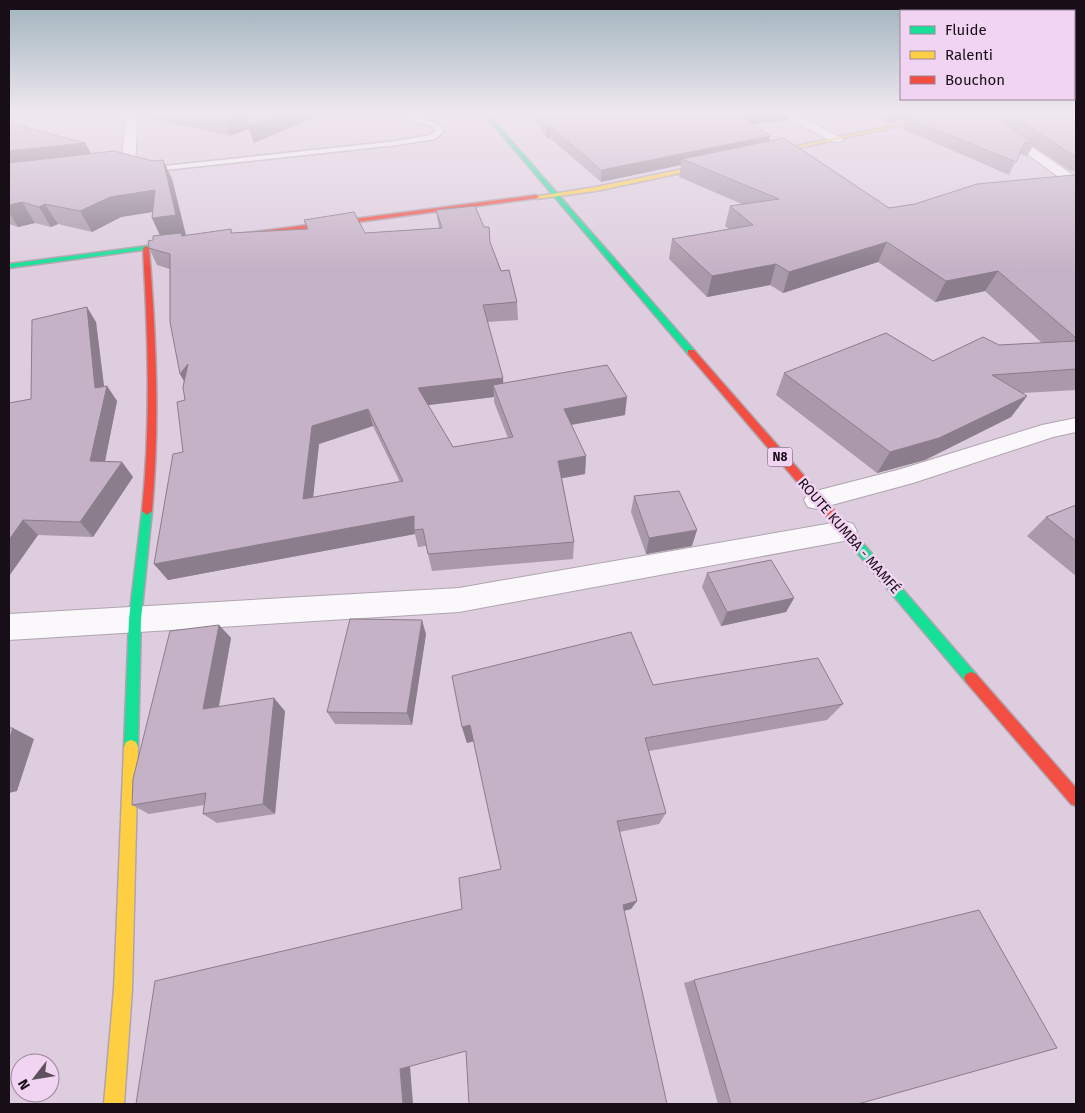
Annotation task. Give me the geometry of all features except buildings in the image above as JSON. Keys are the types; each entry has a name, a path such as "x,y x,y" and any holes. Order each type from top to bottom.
{"main road":[{"name":"ROUTE KUMBA - MAMFÉ","path":"530,166 1076,799"},
{"path":"224,238 555,195 705,166"},
{"path":"9,266 194,242"},
{"path":"114,1104 123,989 135,619 151,476 151,326 146,248"}],"street":[{"path":"1050,166 1076,183"},
{"path":"82,170 134,168"},
{"path":"1061,174 1076,172"},
{"path":"817,500 904,477 1050,430 1076,425"},
{"path":"9,627 459,600 844,531"}],"lane":[{"path":"134,168 162,170 197,166"}],"traffic: fast":[{"path":"531,166 691,352"},
{"path":"9,266 186,243"},
{"path":"131,747 135,619 147,511"},
{"path":"831,514 971,678"}],"traffic: slow":[{"path":"536,197 596,189 708,166"},
{"path":"114,1104 123,989 131,747"}],"traffic: jam":[{"path":"238,236 536,197"},
{"path":"146,248 152,347 153,412 147,511"},
{"path":"691,352 831,514"},
{"path":"971,678 1076,799"}]}
